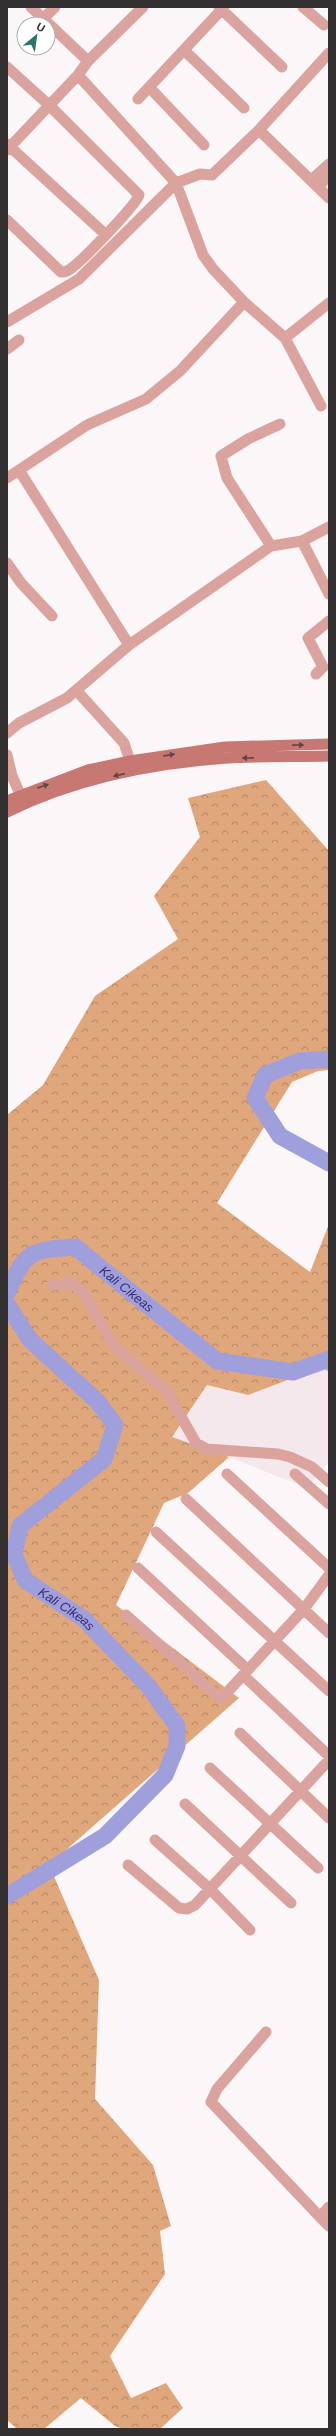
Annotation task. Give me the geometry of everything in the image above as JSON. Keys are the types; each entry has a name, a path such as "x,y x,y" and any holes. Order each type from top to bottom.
{"main road":[{"path":"7,812 70,787 144,764 225,747 329,744"},
{"path":"7,801 20,794 88,770 130,761 144,764 228,758 329,756"}],"street":[{"path":"31,7 39,16"},
{"path":"45,16 55,7"},
{"path":"105,234 8,147 50,106 78,75 88,61 143,7"},
{"path":"138,99 185,51 221,8 282,67"},
{"path":"306,8 324,25"},
{"path":"56,32 88,61"},
{"path":"185,51 244,108"},
{"path":"7,322 79,279 176,183 200,174 212,175 259,130 329,53"},
{"path":"7,67 50,106 139,195 131,209 76,264 67,271 61,272 7,220"},
{"path":"78,75 176,183 203,255 213,269 244,302 284,338 321,406"},
{"path":"150,88 204,145"},
{"path":"259,130 329,198"},
{"path":"314,184 329,164"},
{"path":"314,184 329,175"},
{"path":"7,478 87,425 146,399 180,371 244,302"},
{"path":"284,338 329,303"},
{"path":"7,349 19,340"},
{"path":"271,546 227,478 221,456 248,439 280,424"},
{"path":"19,470 129,645"},
{"path":"7,733 19,723 67,698 129,645 271,546 302,541 329,527"},
{"path":"302,541 329,594"},
{"path":"7,563 20,583 52,616"},
{"path":"316,674 323,667 308,638 329,621"},
{"path":"76,690 124,742 130,761"},
{"path":"7,755 12,776 20,794"},
{"path":"52,1285 70,1283 84,1292 114,1346 170,1396 196,1443 207,1449 278,1454 290,1457 312,1467 329,1482"},
{"path":"227,1474 329,1568"},
{"path":"295,1474 329,1504"},
{"path":"186,1499 329,1633"},
{"path":"156,1532 329,1692"},
{"path":"138,1568 329,1756"},
{"path":"126,1615 220,1699 225,1696 304,1610 329,1575"},
{"path":"240,1733 329,1818"},
{"path":"128,1866 179,1908 187,1909 195,1906 329,1760"},
{"path":"210,1768 318,1868"},
{"path":"185,1804 291,1903"},
{"path":"154,1840 210,1889 250,1930"},
{"path":"266,2032 217,2089 211,2102 329,2226"},
{"path":"320,2217 329,2207"}],"shaded area":[{"path":"322,1367 329,1372 329,1462 307,1488 229,1457 172,1438 207,1385 248,1395"}],"green space":[{"path":"266,780 329,851 329,1070 318,1071 292,1082 217,1203 310,1272 329,1224 329,1372 322,1367 248,1395 207,1385 172,1437 229,1457 188,1493 164,1503 116,1605 239,1698 49,1865 99,1980 95,2099 153,2165 171,2226 160,2231 165,2274 110,2356 131,2398 166,2383 183,2408 160,2429 123,2429 115,2426 81,2398 44,2429 17,2429 7,2420 7,1115 43,1085 95,996 178,939 154,896 200,837 188,798"}],"waterway":[{"name":"Kali Cikeas","path":"329,1059 300,1061 265,1075 255,1098 280,1136 329,1163"},
{"name":"Kali Cikeas","path":"7,1293 19,1269 31,1255 48,1250 75,1247 217,1361 293,1372 329,1359"},
{"name":"Kali Cikeas","path":"7,1304 30,1340 97,1401 115,1425 104,1459 20,1526 14,1554 25,1580 84,1619 149,1687 177,1726 177,1746 165,1775 105,1836 7,1896"}]}
